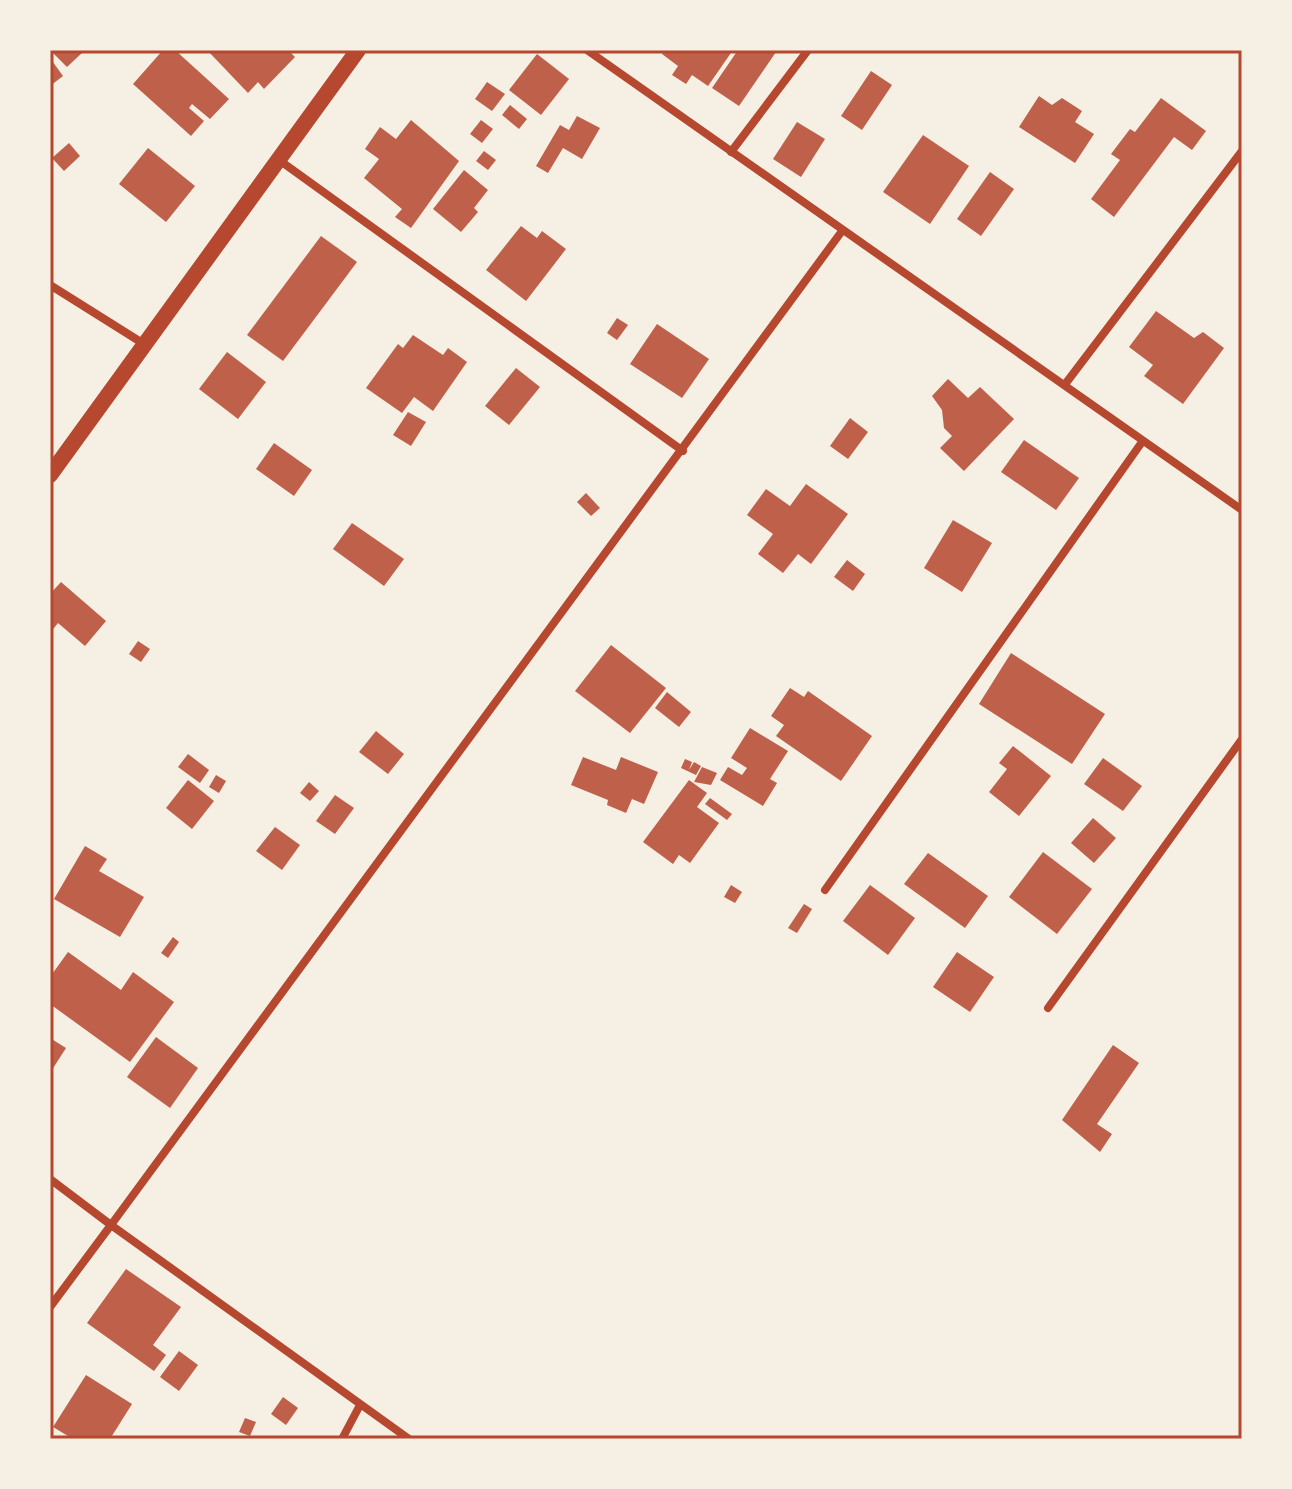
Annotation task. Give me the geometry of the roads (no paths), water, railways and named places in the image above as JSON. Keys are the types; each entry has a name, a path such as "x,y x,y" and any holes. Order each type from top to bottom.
{"main road":[{"path":"50,475 358,50"}],"street":[{"path":"587,50 842,231 1066,383 1142,442 1242,510"},
{"path":"731,152 808,50"},
{"path":"1066,383 1242,151"},
{"path":"279,160 683,451"},
{"path":"50,1307 842,231"},
{"path":"50,285 146,346"},
{"path":"825,890 1142,442"},
{"path":"1048,1008 1242,739"},
{"path":"50,1179 409,1439"},
{"path":"342,1439 360,1405"}]}
